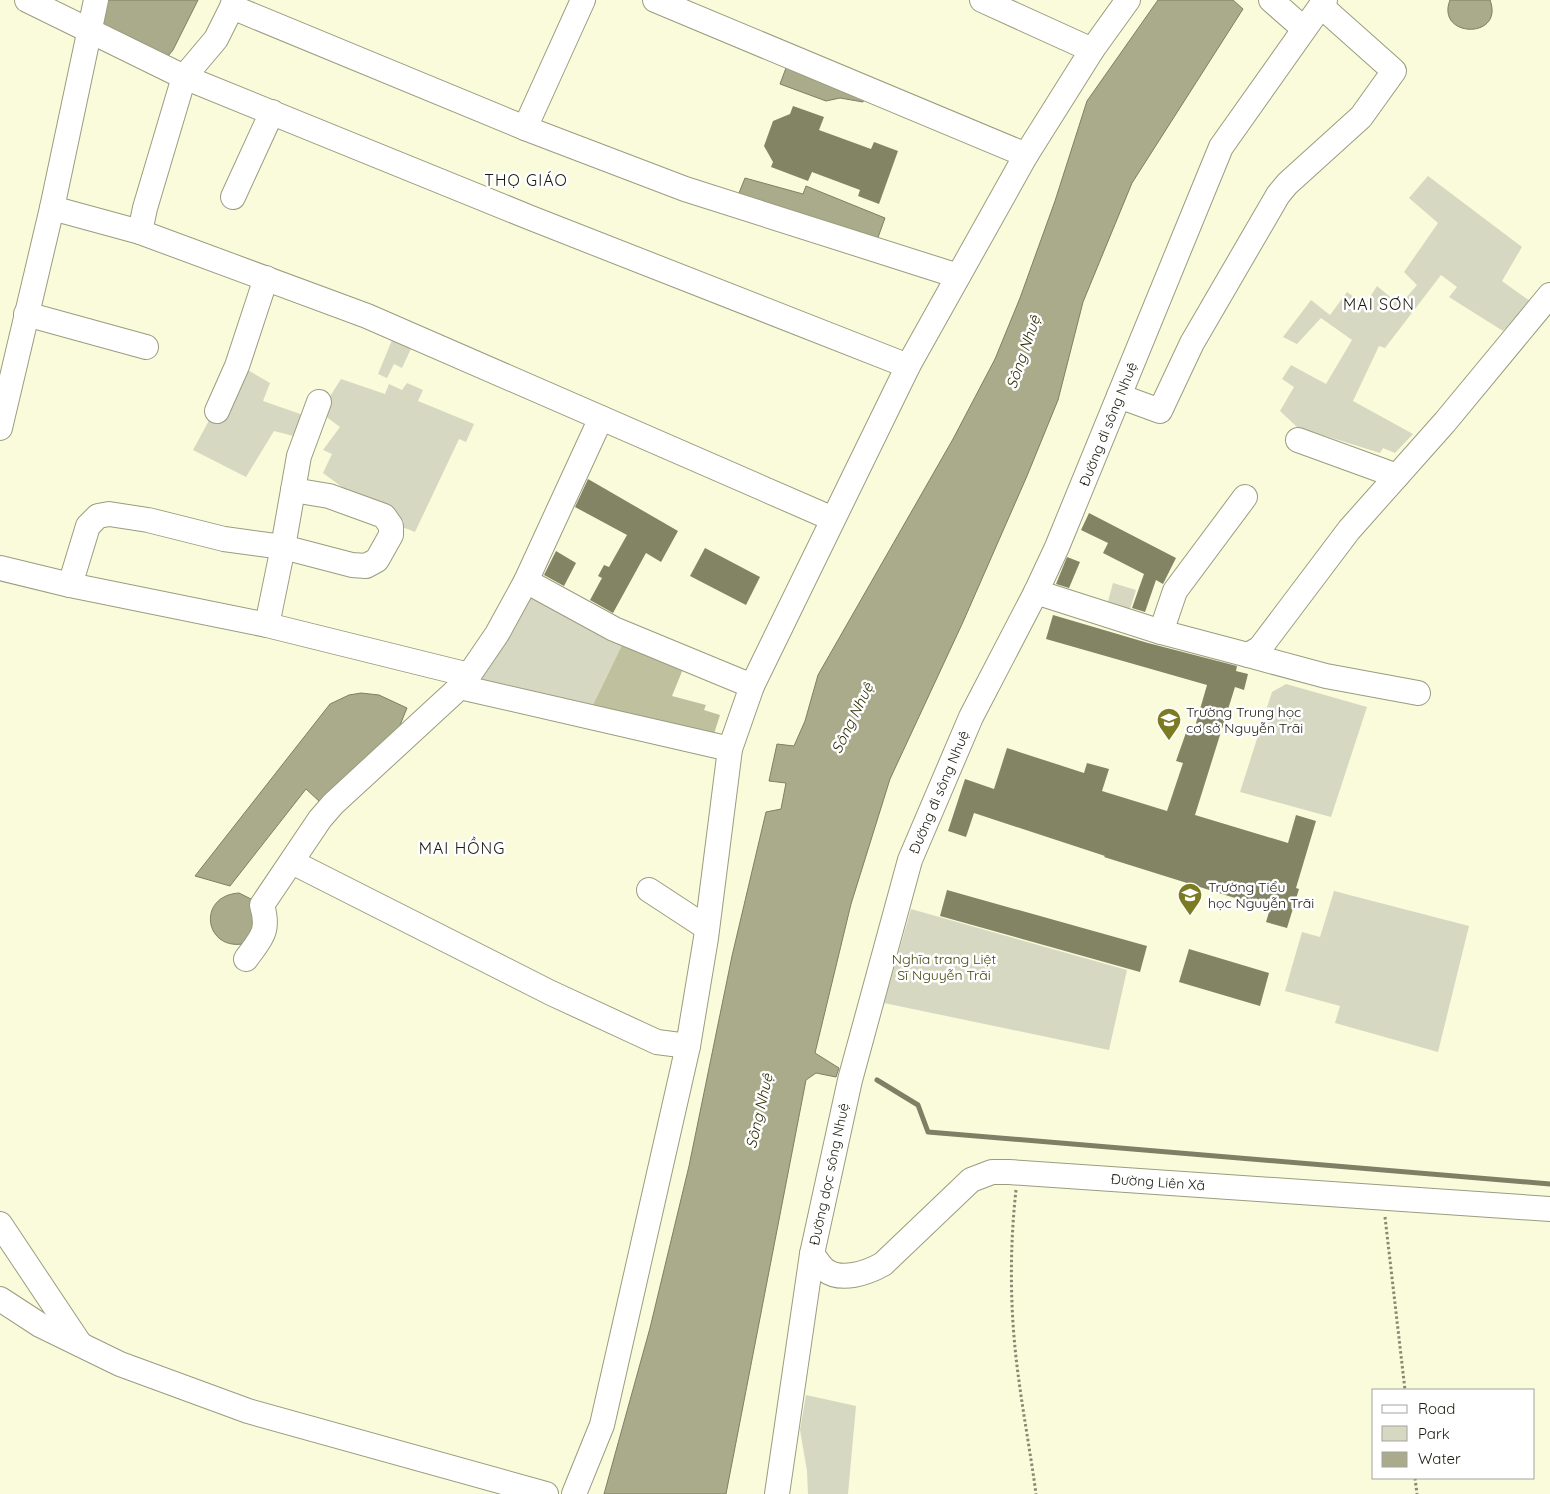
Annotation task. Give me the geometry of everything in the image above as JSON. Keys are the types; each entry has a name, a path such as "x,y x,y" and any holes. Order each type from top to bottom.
{"street":[{"path":"27,0 184,77 531,218 908,366"},
{"path":"0,428 52,208 96,0"},
{"path":"525,128 583,0"},
{"path":"655,0 1026,155"},
{"path":"982,0 1092,50"},
{"path":"574,1494 602,1425 688,1046 707,928 730,749 752,686 908,366 1026,155 1092,50 1128,0"},
{"path":"1119,396 1160,411 1192,343 1278,195 1287,184 1361,117 1394,71 1323,3"},
{"name":"Đường đi sông Nhuệ","path":"910,860 970,717 1036,592 1057,547 1221,148 1323,3"},
{"path":"140,232 145,208 184,77 216,38 233,4 525,128 685,189 958,276"},
{"path":"1278,6 1304,29"},
{"path":"233,197 272,112"},
{"path":"52,208 140,232 366,316 833,519"},
{"path":"217,411 237,366 266,278"},
{"path":"1248,655 1260,648 1349,530 1445,422 1550,294"},
{"path":"26,314 146,347"},
{"path":"267,625 299,456 319,402"},
{"path":"246,959 262,936 266,925 262,905 320,819 333,804 465,681 497,634 526,581 602,418"},
{"path":"1298,440 1397,476"},
{"path":"70,585 88,526 98,516 109,514 148,520 224,539 283,547 352,565 366,566 377,560 392,535 391,526 384,516 329,496 294,490"},
{"path":"1161,632 1175,591 1244,497"},
{"path":"0,568 70,585 267,625 465,681 730,749"},
{"path":"526,581 614,629 752,686"},
{"path":"1036,592 1161,632 1326,676 1418,693"},
{"name":"Đường dọc sông Nhuệ","path":"778,1494 812,1254 850,1080 910,860"},
{"path":"292,862 551,993 658,1042 688,1046"},
{"path":"649,890 707,928"},
{"name":"Đường Liên Xã","path":"812,1254 824,1269 831,1273 851,1274 871,1271 883,1264 971,1180 992,1172 1018,1172 1382,1196 1550,1209"},
{"path":"0,1224 81,1345"},
{"path":"0,1299 40,1325 120,1364 248,1410 546,1494"}],"path":[{"path":"1018,1172 1012,1222 1014,1330 1019,1380 1036,1494"},
{"path":"1382,1196 1405,1389"},
{"path":"1415,1479 1417,1494"}],"green space":[{"path":"1428,176 1522,247 1502,281 1530,301 1503,331 1449,297 1457,287 1441,275 1385,348 1379,346 1353,401 1413,434 1395,453 1383,448 1380,453 1297,427 1280,411 1294,387 1282,379 1291,365 1326,384 1352,340 1321,318 1297,344 1283,337 1311,300 1330,315 1347,292 1365,305 1377,286 1400,305 1417,285 1404,272 1438,223 1409,198"},
{"path":"395,333 414,342 402,368 394,364 387,378 378,374"},
{"path":"239,365 270,383 263,401 306,416 301,438 274,431 246,477 193,450"},
{"path":"341,379 385,394 389,384 402,390 407,383 423,390 418,401 474,424 466,442 459,439 415,532 402,527 404,521 365,504 323,473 332,454 323,450 340,427 320,412"},
{"path":"1113,583 1136,590 1129,612 1107,605"},
{"path":"527,589 623,643 591,709 474,677"},
{"path":"1286,684 1367,707 1331,817 1240,792 1272,692"},
{"path":"1334,891 1469,926 1438,1052 1335,1023 1340,1006 1285,991 1302,932 1320,937"},
{"name":"Nghĩa trang Liệt Sĩ Nguyễn Trãi","path":"911,909 1127,970 1109,1050 884,1003"},
{"path":"806,1395 856,1406 848,1494 808,1494 807,1471 800,1430"}],"shaded area":[{"path":"623,643 683,669 672,696 706,705 704,710 720,715 712,740 591,709"}],"water":[{"path":"108,0 198,0 173,50 168,56 162,57 100,33"},
{"name":"Sông Nhuệ","path":"1158,0 1233,0 1243,9 1132,183 1083,302 1058,400 963,622 890,779 851,904 815,1053 839,1068 836,1077 816,1073 806,1080 726,1494 604,1494 650,1328 689,1166 732,956 766,812 781,809 786,783 769,781 777,744 794,746 805,721 818,675 953,439 995,359 1020,298 1055,201 1087,101"},
{"path":"1450,0 1490,0 1492,13 1488,22 1480,28 1460,27 1452,22 1448,13"},
{"path":"789,60 865,90 863,102 840,98 826,101 780,84"},
{"path":"745,178 803,194 806,186 885,218 876,243 737,198"},
{"path":"361,693 379,695 407,708 396,735 320,802 306,789 230,886 195,876 330,704 349,695"},
{"path":"239,893 255,901 262,916 247,943 233,944 222,940 214,933 211,913 216,904 225,896"}],"building":[{"path":"793,106 824,117 819,130 871,149 874,142 898,151 879,204 858,196 860,190 812,172 808,181 771,167 773,162 764,146 773,121 790,114"},
{"path":"588,479 678,531 661,562 646,553 613,613 590,600 602,578 598,576 604,565 609,567 627,535 575,507"},
{"path":"1089,513 1176,558 1163,584 1156,580 1145,612 1132,608 1144,574 1103,553 1108,543 1081,530"},
{"path":"705,548 760,577 746,605 690,576"},
{"path":"556,551 576,563 564,586 544,575"},
{"path":"1067,557 1080,562 1069,588 1056,584"},
{"path":"1053,615 1148,643 1237,666 1236,671 1248,674 1244,690 1235,687 1195,815 1288,843 1296,815 1316,821 1296,888 1299,889 1287,928 1266,922 1270,909 1104,857 974,813 966,837 948,831 965,779 994,789 1007,748 1084,773 1087,763 1109,769 1102,791 1167,811 1183,763 1176,761 1188,727 1194,730 1207,685 1046,639"},
{"path":"947,890 1147,946 1140,972 940,916"},
{"path":"1189,949 1269,973 1260,1006 1179,982"}],"waterway":[{"path":"877,1080 918,1105 928,1132 1550,1184"}],"place":[{"name":"Trường Trung học cơ sở Nguyễn Trãi","path":"1169,741"},
{"name":"Trường Tiểu học Nguyễn Trãi","path":"1190,916"}],"district":[{"name":"THỌ GIÁO","path":"526,180"},
{"name":"MAI SƠN","path":"1379,304"},
{"name":"MAI HỒNG","path":"462,848"}]}
